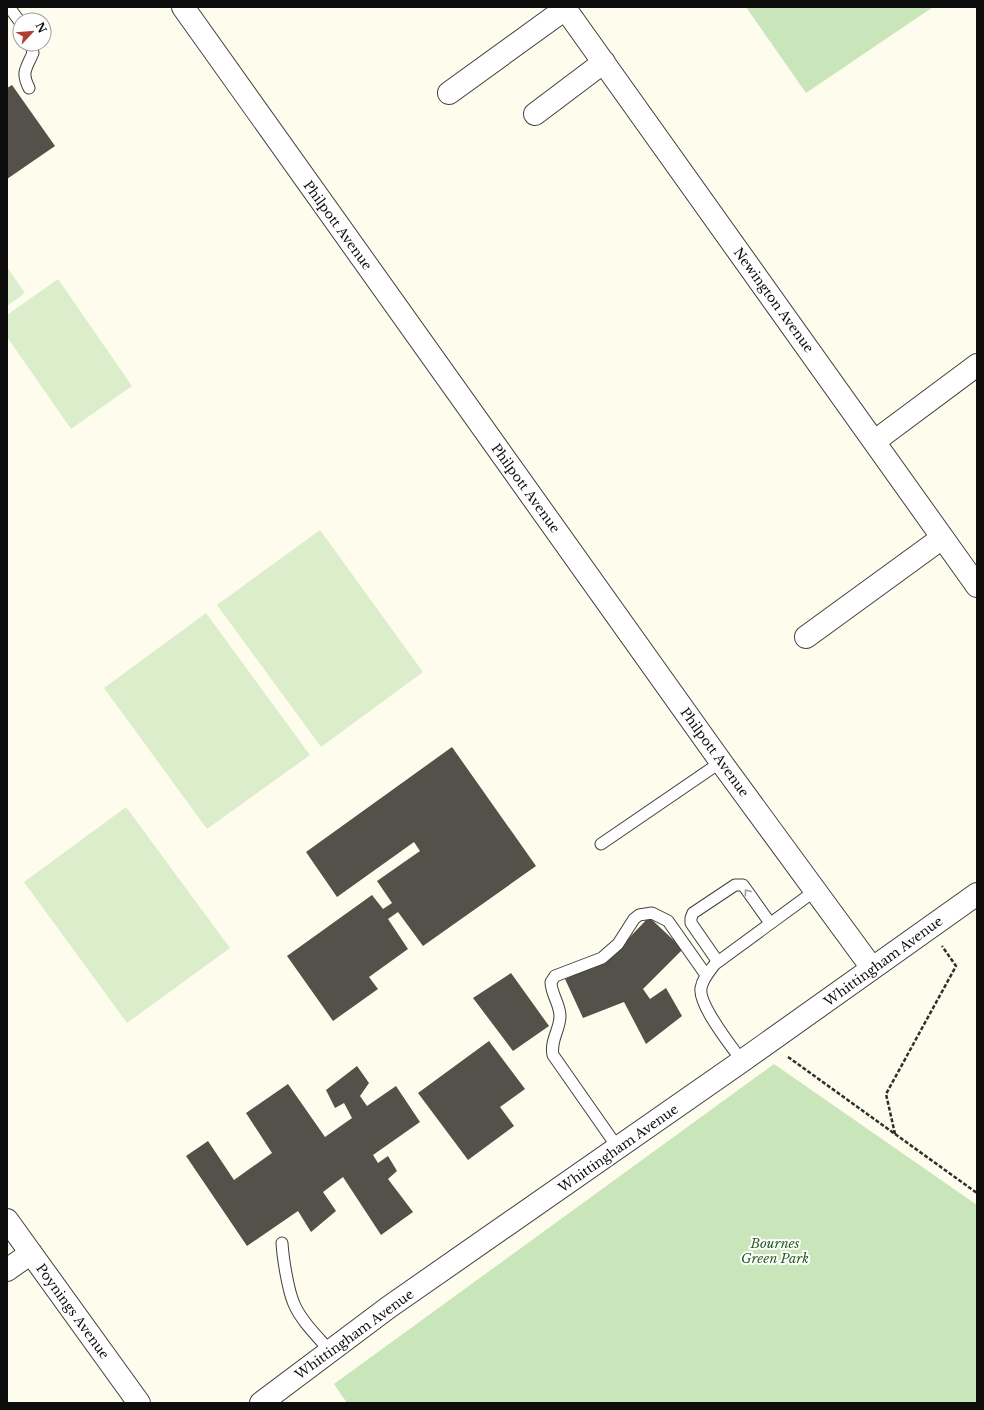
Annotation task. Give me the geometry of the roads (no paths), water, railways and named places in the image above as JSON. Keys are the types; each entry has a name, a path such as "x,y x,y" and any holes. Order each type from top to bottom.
{"street":[{"name":"Philpott Avenue","path":"183,7 721,762 872,968"},
{"name":"Newington Avenue","path":"564,8 875,441 977,586"},
{"path":"449,93 564,8"},
{"path":"535,114 604,62"},
{"path":"875,441 977,365"},
{"path":"806,637 942,538"},
{"name":"Whittingham Avenue","path":"261,1403 396,1303 742,1061 977,894"},
{"name":"Poynings Avenue","path":"7,1220 139,1403"},
{"path":"7,1270 31,1253"}],"lane":[{"path":"29,88 25,79 24,70 33,54 32,52"},
{"path":"601,844 721,762"},
{"path":"718,962 691,923 690,918 693,913 735,884 739,884 743,885 770,923"},
{"path":"742,1061 705,1004 701,990 706,975 718,962 816,890"},
{"path":"618,1148 553,1055 551,1046 560,1013 551,982 555,976 602,958 618,944 634,919 639,915 652,913 668,921 706,975"},
{"path":"282,1243 283,1256 293,1303 299,1314 330,1351"}],"park label":[{"name":"Bournes Green Park","path":"775,1250"}]}
